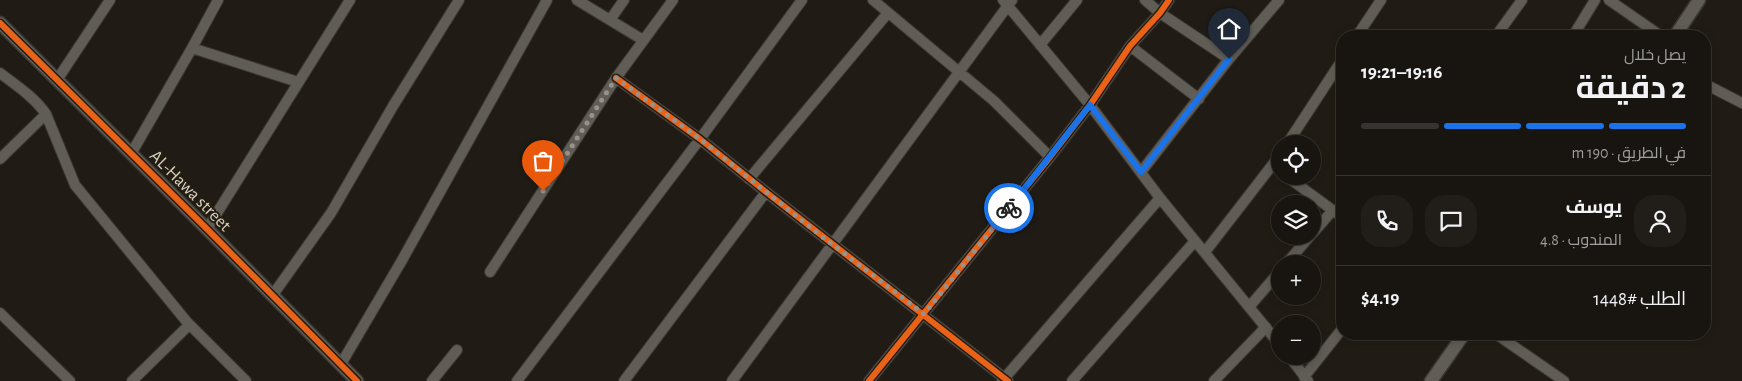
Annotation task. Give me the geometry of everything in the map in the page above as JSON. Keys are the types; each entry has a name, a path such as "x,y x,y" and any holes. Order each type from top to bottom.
{"street":[{"path":"57,80 110,0"},
{"path":"131,154 218,0"},
{"path":"207,229 350,0"},
{"path":"272,296 331,213 393,106 459,0"},
{"path":"340,364 406,253 547,0"},
{"path":"577,0 644,40"},
{"path":"610,20 624,0"},
{"path":"490,272 616,78 673,0"},
{"path":"517,381 700,139 802,0"},
{"path":"873,0 1019,124 1050,156"},
{"path":"1040,46 1077,0"},
{"path":"1145,0 1160,13 1229,59"},
{"path":"869,381 1050,156 1090,105 1130,46 1160,13 1169,0"},
{"path":"1141,172 1229,59 1279,0"},
{"path":"1362,30 1382,0"},
{"path":"1500,30 1522,0"},
{"path":"1577,30 1595,0"},
{"path":"1679,30 1698,0"},
{"path":"1613,1 1653,30"},
{"path":"732,381 960,73 1008,2 1040,46 1090,105 1160,198 1271,333"},
{"path":"750,179 888,14"},
{"name":"AL-Hawa street","path":"0,24 357,381"},
{"path":"1130,46 1199,99"},
{"path":"192,48 298,82"},
{"path":"1293,135 1336,69"},
{"path":"0,73 33,98 46,114 75,185 189,325 246,381"},
{"path":"616,78 700,139 833,245 924,314 1005,380 1160,198"},
{"path":"1711,87 1742,103"},
{"path":"0,159 46,114"},
{"path":"1205,252 1271,175"},
{"path":"1298,185 1336,212"},
{"path":"624,381 766,192"},
{"path":"1321,224 1333,210"},
{"path":"1072,381 1195,240"},
{"path":"1294,255 1302,245"},
{"path":"1249,306 1271,281"},
{"path":"0,313 70,381"},
{"path":"132,381 189,325"},
{"path":"1214,381 1266,327"},
{"path":"1296,365 1306,379 1336,337"},
{"path":"1431,381 1460,340"},
{"path":"1505,340 1564,381"},
{"path":"432,381 457,350"}],"cycle path":[{"path":"869,381 1050,157 1090,105 1130,46 1160,13 1169,0"},
{"path":"0,23 357,381"},
{"path":"616,78 700,139 1008,381"}],"way so far":[{"path":"543,191 616,78 700,139 820,235 924,314 1009,208"}],"route":[{"path":"1009,208 1090,105 1141,172 1229,59"}]}
